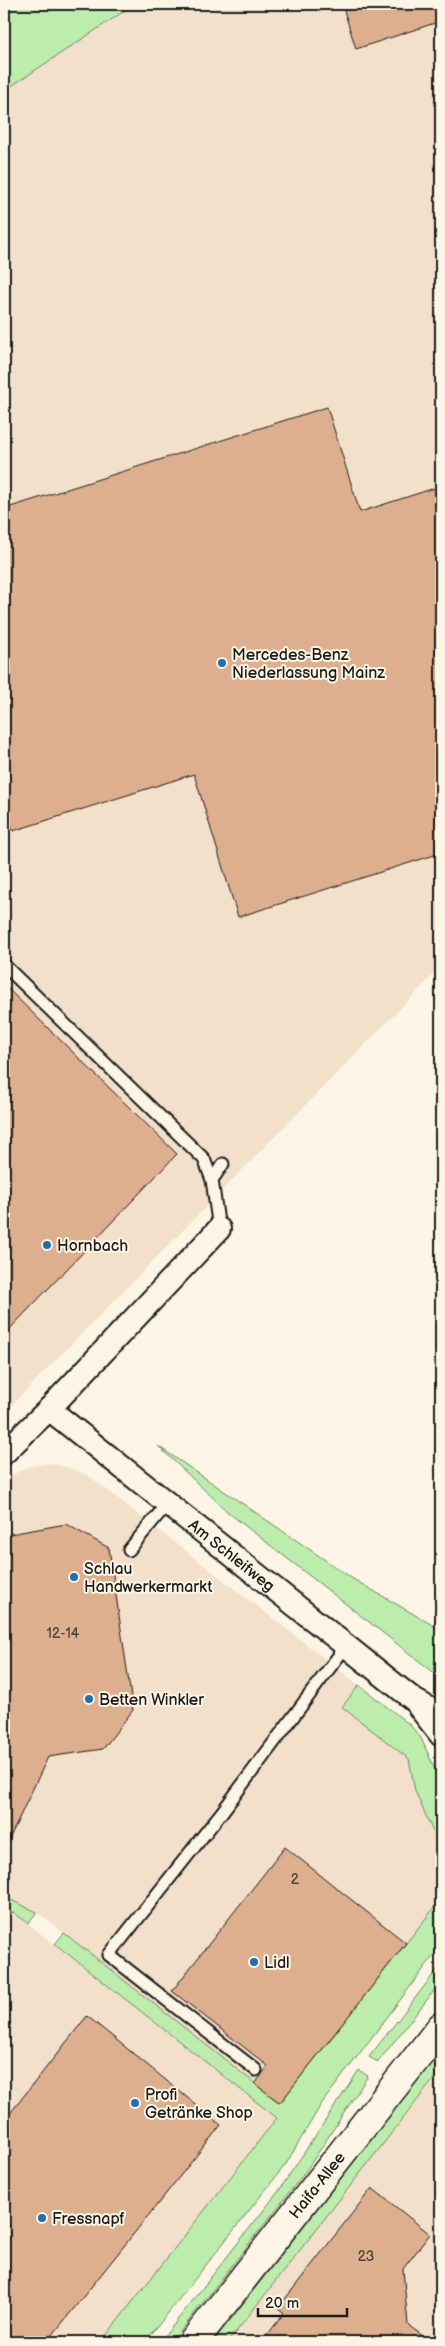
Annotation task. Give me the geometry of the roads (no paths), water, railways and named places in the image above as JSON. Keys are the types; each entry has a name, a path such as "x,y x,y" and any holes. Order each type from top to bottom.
{"street":[{"path":"4,1453 219,1229"},
{"name":"Am Schleifweg","path":"48,1409 414,1700 441,1715"},
{"name":"Am Schleifweg","path":"414,1700 441,1734"},
{"name":"Haifa-Allee","path":"193,2342 441,2027"}],"lane":[{"path":"4,965 204,1159 212,1180 219,1229"},
{"path":"212,1180 222,1164"},
{"path":"129,1550 167,1504"},
{"path":"256,2070 109,1955 239,1789 346,1646"}],"place":[{"name":"Mercedes-Benz Niederlassung Mainz","path":"222,663"},
{"name":"Hornbach","path":"47,1245"},
{"name":"Schlau Handwerkermarkt","path":"74,1577"},
{"name":"Betten Winkler","path":"89,1699"},
{"name":"Lidl","path":"254,1962"},
{"name":"Profi Getränke Shop","path":"135,2103"},
{"name":"Fressnapf","path":"42,2218"}]}
